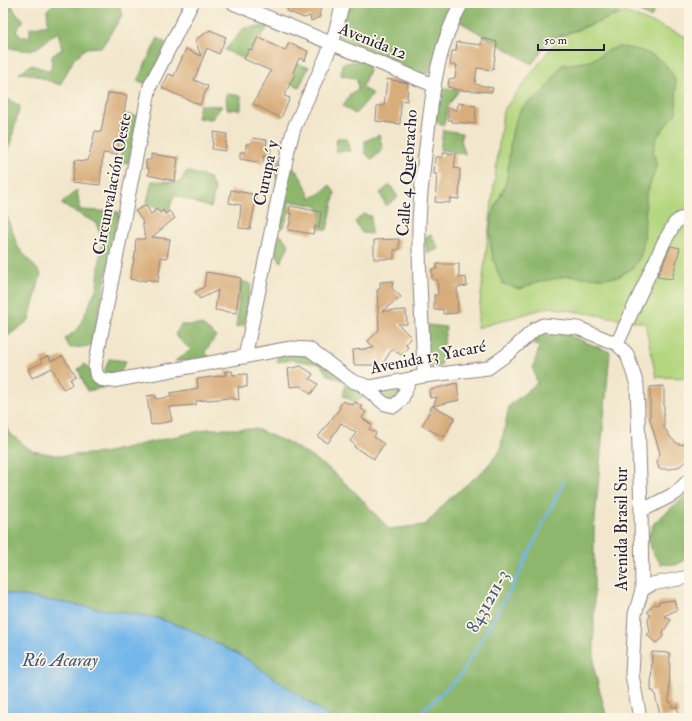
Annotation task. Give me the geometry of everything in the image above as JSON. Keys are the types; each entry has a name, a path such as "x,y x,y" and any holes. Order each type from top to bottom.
{"street":[{"name":"Circunvalación Oeste","path":"100,379 96,373 95,366 150,86 192,3"},
{"name":"Avenida 12","path":"233,3 433,85"},
{"name":"Curupa´y","path":"245,357 289,146 294,128 332,44 343,3"},
{"name":"Calle 4 Quebracho","path":"424,376 419,219 433,85 454,15 462,3"},
{"path":"617,344 664,242 680,219 689,218"},
{"name":"Avenida 13 Yacaré","path":"100,379 112,381 291,348 309,349 352,382 364,387 424,376 488,368 509,353 535,329 543,325 578,328 617,344"},
{"name":"Avenida Brasil Sur","path":"617,344 627,354 636,385 641,511 642,590 635,614 632,675 640,718"},
{"path":"364,387 385,404 394,406 402,399 410,379"},
{"path":"641,511 676,494 689,480"},
{"path":"642,590 652,584 689,577"}],"green space":[{"path":"3,3 11,3 15,12 24,20 16,31 21,37 30,37 30,28 48,24 47,10 55,3 119,3 122,15 102,47 86,48 74,59 60,85 31,74 19,73 31,65 51,71 52,56 62,49 58,32 35,49 24,50 6,47 3,50"},
{"path":"345,3 458,3 427,76 336,38"},
{"path":"468,3 617,3 620,14 550,39 532,64 457,20"},
{"path":"642,3 656,4 651,18 640,12"},
{"path":"625,12 689,38 689,378 656,377 645,323 549,307 477,328 503,111 559,37"},
{"path":"269,26 244,59 225,50 244,28"},
{"path":"158,38 166,43 148,84 137,81"},
{"path":"617,47 636,49 661,61 668,67 676,84 676,113 657,137 653,152 657,165 646,196 644,241 641,255 633,268 618,277 601,278 567,276 535,283 520,289 503,284 493,257 490,227 495,208 507,177 512,133 517,116 523,106 545,90 562,65 591,61 603,53"},
{"path":"366,59 369,70 362,88 373,94 355,114 343,106 350,94 358,89 357,79 341,75 342,64"},
{"path":"296,64 309,67 299,87 290,83 289,71"},
{"path":"444,89 459,90 448,106 444,125 428,119 434,93"},
{"path":"226,94 241,96 241,110 227,109"},
{"path":"3,96 20,106 3,172"},
{"path":"200,105 222,106 212,119 197,118"},
{"path":"123,114 138,116 128,163 120,164"},
{"path":"443,130 462,133 461,140 465,154 440,150"},
{"path":"379,135 383,149 372,160 365,153 365,141"},
{"path":"337,138 346,138 351,151 335,151"},
{"path":"281,158 292,166 300,175 310,198 318,195 330,185 335,193 327,230 319,228 321,212 317,206 289,201 286,222 282,228 276,229 283,200 274,169"},
{"path":"187,171 210,178 215,190 211,208 174,195 169,211 146,205 152,181 180,182"},
{"path":"390,185 398,197 386,206 380,193"},
{"path":"77,190 80,210 119,212 92,346 70,348 65,339 78,329 97,287 102,239 96,223 61,204"},
{"path":"3,206 18,247 41,274 29,320 8,336 3,349"},
{"path":"363,214 371,216 371,234 362,233 355,222"},
{"path":"280,234 289,245 281,262 273,248"},
{"path":"431,234 439,249 427,253 424,238"},
{"path":"241,281 251,284 244,325 236,327"},
{"path":"181,325 202,325 216,336 205,352 213,361 175,361 191,350 175,335"},
{"path":"427,325 446,327 441,366 427,368"},
{"path":"563,333 610,352 594,530 594,669 607,718 331,718 309,702 191,630 157,618 3,593 3,412 8,432 32,451 62,456 103,453 208,429 256,429 291,444 327,467 355,492 389,529 425,525 448,500 483,471 500,451 509,406 537,383 533,368 539,348 533,342 539,335"},
{"path":"279,354 310,354 358,388 403,385 410,391 388,405 368,394 355,402 343,396 346,382 328,375 320,364 292,360 277,362"},
{"path":"109,359 126,361 119,375 104,372"},
{"path":"85,364 106,387 87,391 78,369"},
{"path":"689,493 689,558 676,565 661,564 652,552 648,537 654,523"}],"water":[{"name":"Río Acaray","path":"3,593 157,618 191,630 247,659 331,718 3,718"}],"building":[{"path":"289,3 323,3 319,14 320,17 311,21 310,16 304,18 287,11"},
{"path":"210,30 226,37 219,54 207,48 194,80 208,86 200,105 162,88 169,74 174,76 186,49 201,56 195,40"},
{"path":"258,37 285,51 289,43 308,51 305,61 299,58 293,73 295,74 284,96 290,98 281,118 253,104 271,71 244,59 249,49 252,50"},
{"path":"482,38 497,42 493,70 477,68 475,84 493,88 492,92 459,90 448,87 449,79 455,78 457,65 450,65 452,51 456,51 457,42 481,45"},
{"path":"387,79 408,83 407,101 401,100 400,124 376,121 377,106 384,106"},
{"path":"108,93 127,95 117,155 103,153 100,185 72,182 75,160 88,161 95,131 101,132"},
{"path":"458,103 476,106 475,124 452,122 452,120 448,120 448,108 457,110"},
{"path":"214,132 227,134 225,151 212,149"},
{"path":"253,138 267,140 266,148 271,149 270,156 264,155 263,163 240,159 240,152 246,152 246,144 251,143"},
{"path":"443,153 456,154 454,168 460,169 459,199 450,198 450,203 435,202 437,174 434,174 435,157 443,157"},
{"path":"151,154 178,158 175,181 148,175 149,168 146,168 146,160 151,160"},
{"path":"231,190 257,195 250,229 239,228 241,205 229,203"},
{"path":"146,205 151,214 157,209 160,213 163,210 165,214 169,211 175,218 152,237 170,239 167,258 161,257 158,282 147,279 146,281 139,281 130,279 136,249 136,239 145,239 142,220 135,211"},
{"path":"290,206 321,212 319,228 315,226 313,234 288,230 292,214 289,213"},
{"path":"399,239 399,250 394,250 394,259 374,259 374,240"},
{"path":"671,246 680,248 672,279 657,277"},
{"path":"437,264 459,264 459,278 466,277 467,286 457,287 458,313 443,314 443,309 434,310 434,295 438,295 437,280 432,280 432,269 437,269"},
{"path":"206,272 241,278 236,313 215,310 218,290 200,299 195,292 204,287"},
{"path":"393,281 392,288 401,297 382,311 406,310 407,324 398,324 411,337 406,344 408,347 401,355 392,349 382,365 354,365 353,350 374,348 368,341 379,330 377,290 380,289 380,282"},
{"path":"49,356 51,361 63,356 75,377 70,379 72,385 63,389 52,368 32,378 28,369 42,363 40,359"},
{"path":"301,366 313,374 310,379 318,384 311,394 300,386 290,387 288,369"},
{"path":"225,371 232,371 233,375 247,374 247,387 238,387 239,400 231,398 196,401 196,405 169,407 172,421 151,425 147,396 155,395 156,399 171,397 170,393 198,388 197,379 226,375"},
{"path":"457,383 459,400 433,406 437,397 430,398 429,390"},
{"path":"664,386 664,427 671,438 678,444 689,445 689,458 680,466 671,469 659,469 657,462 660,453 650,420 650,387"},
{"path":"343,401 353,405 355,402 362,406 361,409 366,412 362,418 372,425 369,429 376,433 374,437 384,444 374,459 354,447 355,445 350,441 356,433 341,423 328,443 318,437 340,408 339,407"},
{"path":"432,406 455,417 444,437 422,426"},
{"path":"674,600 677,610 664,616 671,620 663,632 663,637 656,643 647,635 650,632 648,620 650,615 648,610 654,604 658,605 659,602"},
{"path":"652,652 670,653 669,702 671,702 672,707 677,707 679,714 661,718 654,691 651,691"}],"waterway":[{"name":"8431211-3","path":"415,718 461,675 512,588 564,481"}]}
